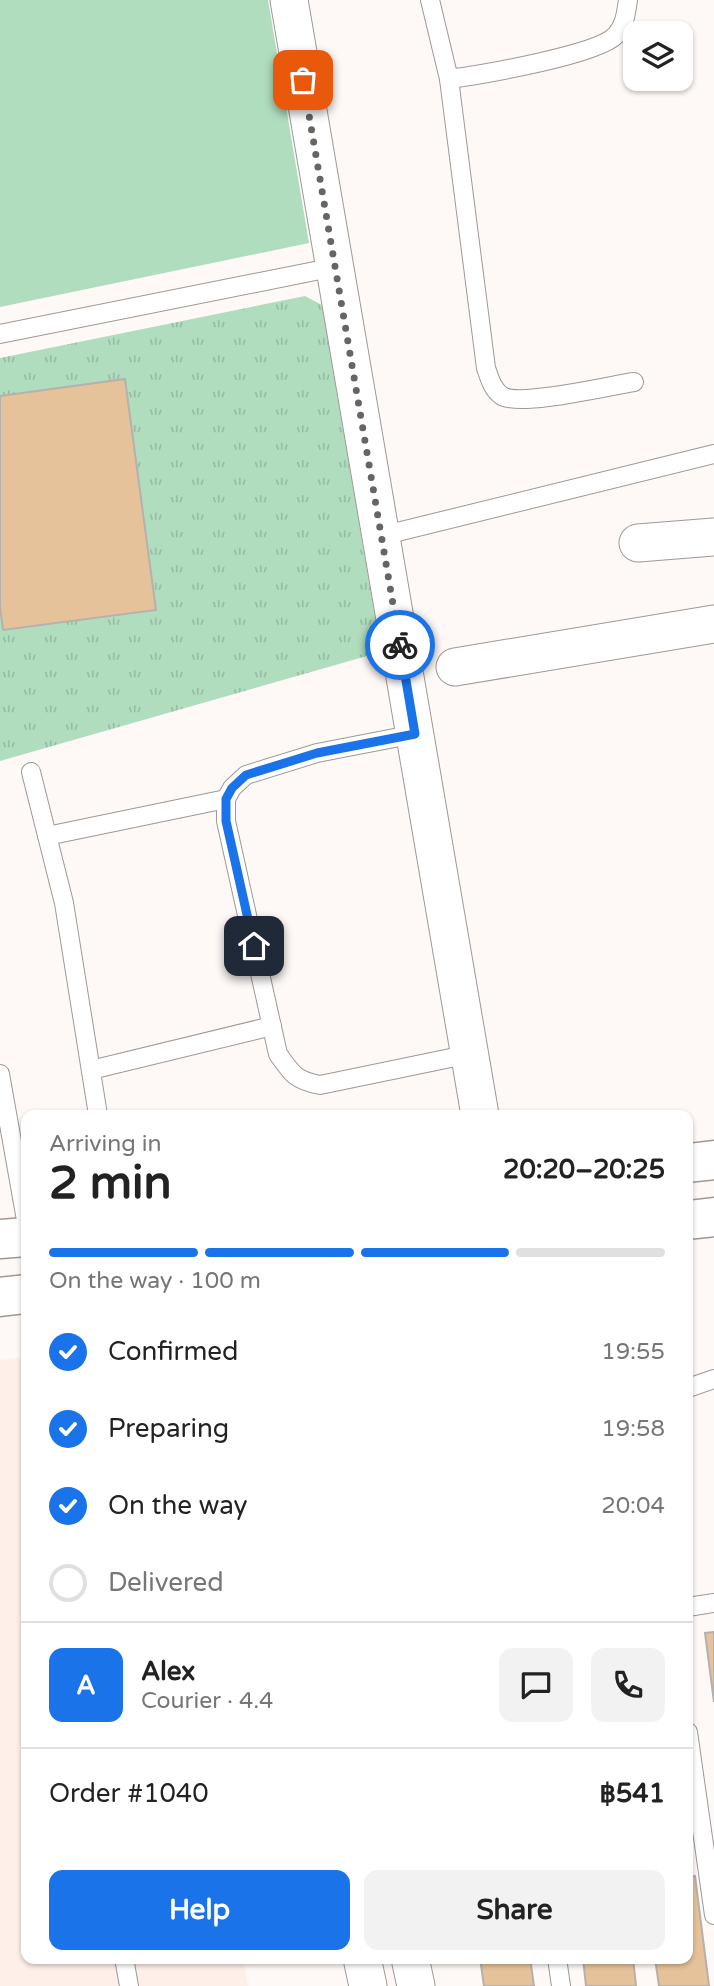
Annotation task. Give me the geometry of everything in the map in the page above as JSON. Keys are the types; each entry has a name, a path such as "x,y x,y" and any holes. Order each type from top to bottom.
{"street":[{"path":"289,0 479,1110"},
{"path":"638,543 714,537"},
{"path":"455,667 714,624"},
{"path":"693,1162 714,1160"},
{"path":"693,1219 714,1217"},
{"path":"0,1240 21,1238"},
{"path":"0,1297 21,1295"},
{"path":"363,1964 368,1986"},
{"path":"411,1964 416,1986"}],"lane":[{"path":"430,0 449,79 486,368 494,390 505,398 527,400 634,382"},
{"path":"449,79 485,74 583,52 607,43 625,21 628,0"},
{"path":"0,334 335,267"},
{"path":"381,536 714,454"},
{"path":"415,734 317,753 246,775 232,788 226,799 226,821 278,1054 292,1074 301,1081 320,1085 470,1054"},
{"path":"32,772 64,902 97,1110"},
{"path":"47,836 226,799"},
{"path":"90,1070 272,1026"},
{"path":"0,1074 21,1192"},
{"path":"693,1386 714,1379"},
{"path":"693,1606 714,1603"},
{"path":"693,1767 714,1915"},
{"path":"125,1964 129,1986"},
{"path":"558,1964 561,1986"}],"shaded area":[{"path":"21,1358 21,1964 244,1964 248,1986 0,1986 0,1360"}],"green space":[{"path":"0,0 268,0 309,243 0,307"},
{"path":"305,296 322,305 381,652 0,761 0,358"}],"building":[{"path":"125,379 156,610 3,630 0,607 0,396"},
{"path":"714,1632 714,1702 705,1633"},
{"path":"693,1876 709,1986 659,1986 656,1964 693,1964"},
{"path":"481,1964 531,1964 534,1986 484,1986"},
{"path":"584,1964 634,1964 636,1986 586,1986"}],"way so far":[{"path":"303,80 400,645"}],"route":[{"path":"254,946 226,821 226,799 232,788 246,775 317,753 415,734 400,645"}]}
